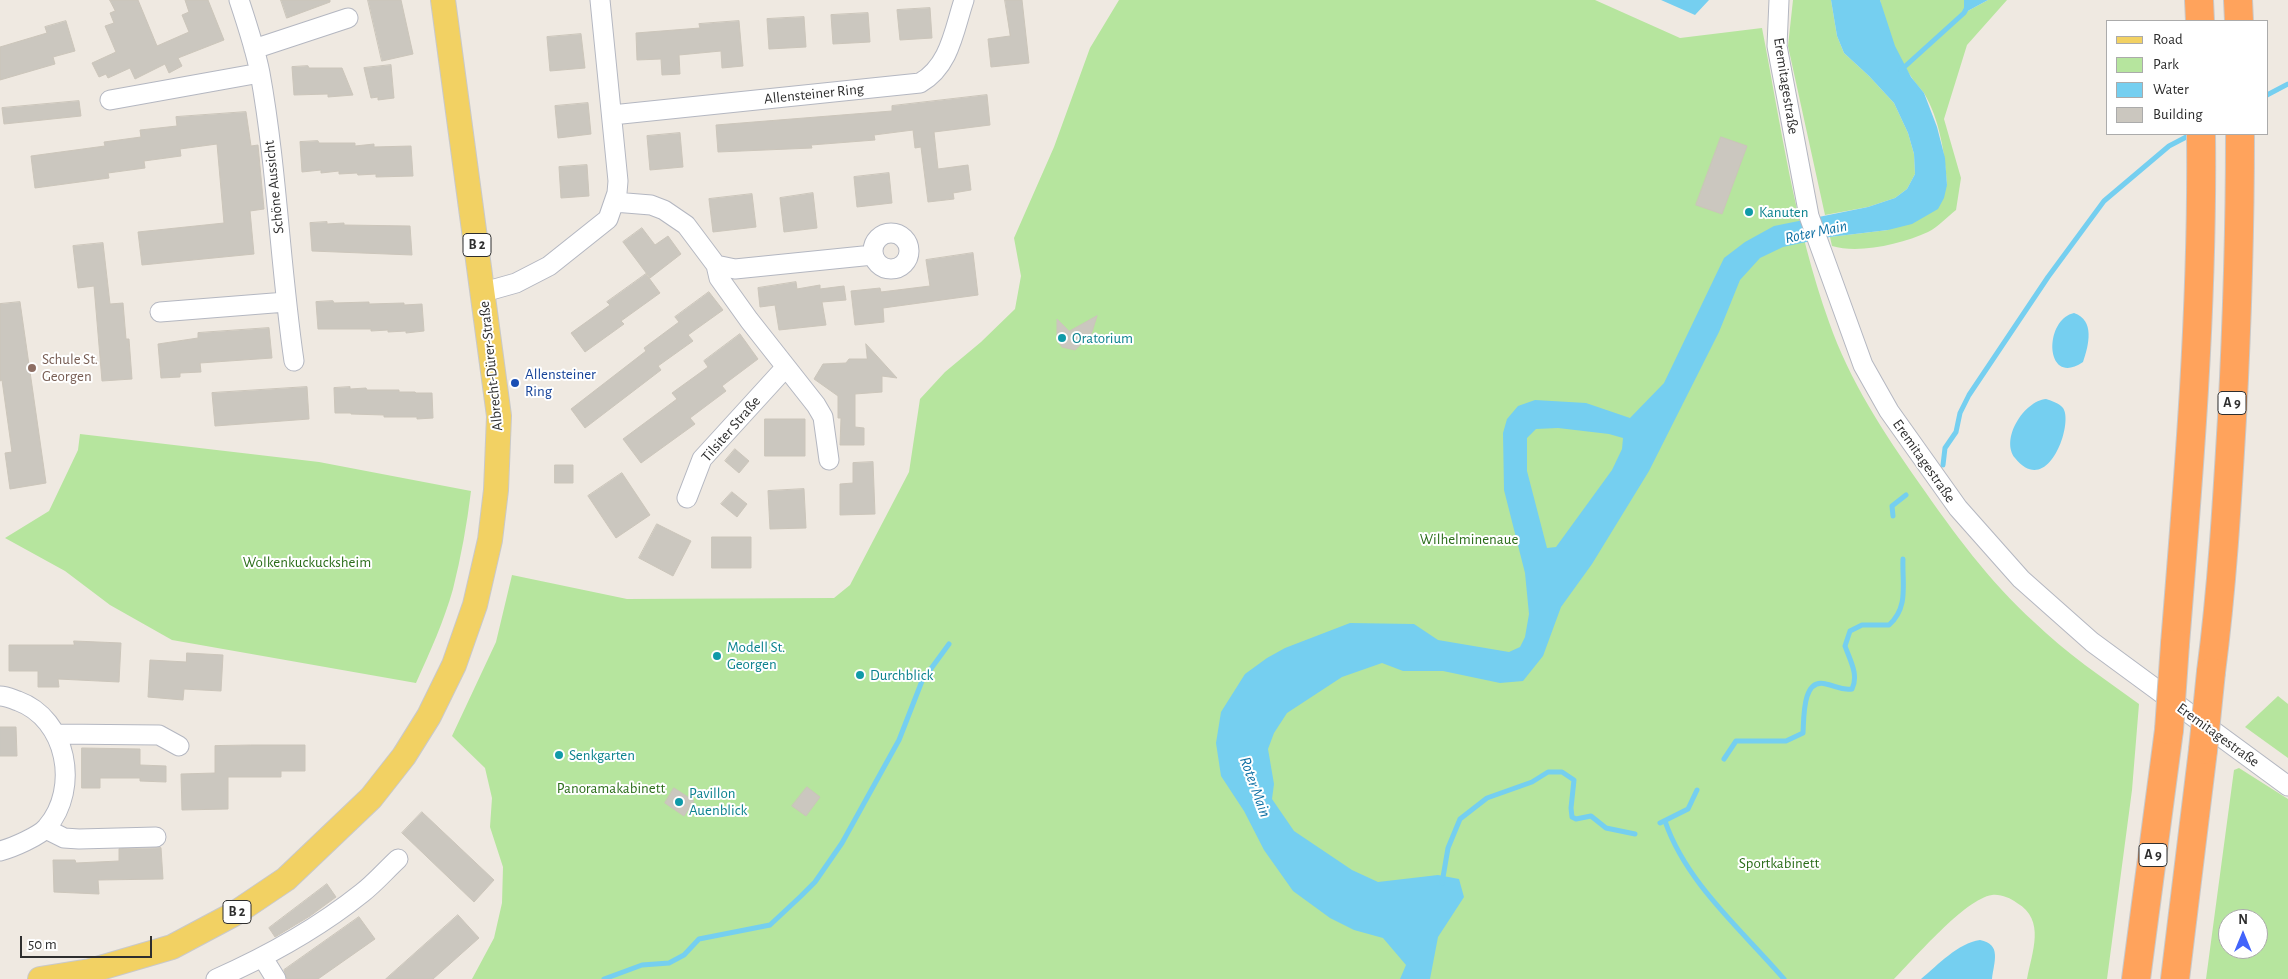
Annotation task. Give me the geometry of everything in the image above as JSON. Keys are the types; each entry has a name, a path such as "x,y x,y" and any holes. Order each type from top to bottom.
{"highway":[{"path":"2199,0 2200,20"},
{"name":"A 9","path":"2175,979 2210,672 2220,603 2229,474 2240,241 2240,135"},
{"name":"A 9","path":"2136,979 2146,916 2169,730 2189,480 2196,352 2202,145"}],"main road":[{"name":"Albrecht-Dürer-Straße","path":"40,979 90,971 172,947 234,914 286,879 371,798 404,756 429,716 454,665 475,606 490,540 496,490 500,416 443,0"}],"street":[{"name":"Schöne Aussicht","path":"239,0 260,73 294,361"},
{"path":"484,292 516,282 549,266 608,219 618,181 600,0"},
{"name":"Allensteiner Ring","path":"612,115 920,83 929,78 946,58 964,0"},
{"name":"Eremitagestraße","path":"1779,0 1777,46 1809,216 1863,366 1889,411 1938,483 1985,541 2020,579 2092,642 2288,786"},
{"path":"254,49 348,18"},
{"path":"110,100 260,73"},
{"path":"614,202 645,204 664,210 686,225 716,265 719,278 785,368 816,405 823,417 829,460"},
{"path":"716,265 735,269 873,255"},
{"path":"160,312 286,302"},
{"name":"Tilsiter Straße","path":"687,498 702,459 785,368"},
{"path":"0,696 28,704 44,716 57,734 64,755 63,793 52,820 46,829 0,852"},
{"path":"57,734 159,735 180,746"},
{"path":"46,829 64,838 156,837"},
{"path":"216,979 263,958 313,928 363,892 398,859"},
{"path":"263,958 276,979"}],"green space":[{"name":"Wilhelminenaue","path":"1119,0 1595,0 1680,38 1762,28 1790,176 1817,286 1837,344 1868,406 1945,520 2002,590 2059,644 2139,704 2132,790 2107,979 2027,979 2035,937 2031,918 2026,910 2014,901 1992,895 1968,907 1955,918 1894,979 472,979 494,938 502,903 503,867 490,827 492,798 485,768 452,736 496,642 512,575 627,599 834,598 850,585 909,472 920,399 945,372 981,342 1015,309 1021,276 1014,238 1054,147 1090,48"},
{"path":"1793,0 1831,0 1837,36 1844,53 1894,103 1908,133 1914,154 1915,174 1907,189 1895,198 1868,207 1825,215 1788,46"},
{"path":"1880,0 1964,0 1964,13 1988,0 2007,0 1967,45 1944,119 1961,178 1956,210 1932,230 1918,236 1893,244 1855,249 1843,248 1832,246 1830,237 1888,230 1947,185 1943,150 1938,126 1930,103 1896,51"},
{"name":"Wolkenkuckucksheim","path":"80,434 319,462 471,491 464,540 453,589 441,625 416,683 172,640 110,605 65,571 5,538 49,511 78,450"},
{"path":"2278,696 2288,704 2288,758 2245,727"},
{"path":"2239,768 2288,799 2288,979 2206,979 2234,770"}],"water":[{"path":"1661,0 1709,0 1695,15"},
{"path":"1831,0 1880,0 1895,46 1911,77 1924,93 1937,127 1945,158 1947,185 1944,198 1938,209 1912,224 1888,230 1830,237 1783,247 1760,258 1740,280 1719,332 1649,471 1592,564 1561,607 1543,656 1523,681 1500,683 1443,671 1403,671 1382,663 1342,677 1287,713 1274,733 1268,749 1274,784 1272,799 1294,831 1352,870 1378,882 1438,875 1459,879 1464,897 1438,937 1430,979 1400,979 1406,965 1383,938 1354,930 1330,918 1293,891 1264,850 1244,811 1221,776 1216,743 1221,712 1245,674 1267,658 1285,648 1350,623 1414,624 1438,640 1509,652 1520,647 1525,637 1529,614 1525,573 1504,490 1503,433 1507,419 1518,406 1535,400 1586,403 1630,418 1664,383 1724,258 1745,242 1774,226 1868,207 1895,198 1907,189 1915,174 1914,154 1908,133 1894,103 1844,53 1837,36","holes":["1558,428 1609,434 1623,438 1622,449 1612,470 1556,547 1547,548 1527,471 1527,438 1536,429"]},
{"path":"1964,0 1988,0 1964,13"},
{"path":"2074,313 2081,316 2085,321 2089,334 2083,362 2070,368 2061,366 2055,360 2053,338 2057,327 2064,318"},
{"path":"2046,399 2057,403 2063,408 2065,428 2056,454 2048,464 2038,470 2027,468 2015,458 2011,450 2012,432 2017,422 2030,406"},
{"path":"1980,940 1987,942 1994,950 1995,960 1992,979 1921,979 1956,950 1964,945"}],"building":[{"path":"110,0 138,0 157,46 189,32 182,15 189,12 185,0 208,0 224,40 178,58 182,66 169,73 165,64 135,79 130,68 108,78 106,74 99,77 92,63 116,52 105,26 114,23 110,13 115,11"},
{"path":"281,0 330,0 330,2 287,18"},
{"path":"368,0 401,0 413,54 382,61"},
{"path":"1005,0 1022,0 1029,63 991,67 988,39 1010,36"},
{"path":"930,8 932,38 900,40 897,10"},
{"path":"868,13 870,42 833,44 831,15"},
{"path":"804,17 806,47 769,49 767,19"},
{"path":"66,21 75,51 53,57 55,64 0,80 0,47 47,33 45,27"},
{"path":"739,21 743,66 722,68 721,51 679,55 680,74 662,75 661,59 637,60 636,33 700,28 699,24"},
{"path":"581,34 585,68 550,71 547,37"},
{"path":"391,65 394,98 378,100 378,97 371,98 364,68"},
{"path":"308,66 309,68 342,68 353,95 328,97 328,94 294,95 292,67"},
{"path":"987,95 990,125 934,132 938,169 968,165 971,190 953,193 954,199 928,202 921,147 915,148 913,130 874,135 875,140 811,145 812,148 718,152 716,125 892,111 892,106"},
{"path":"79,101 81,116 4,124 2,108"},
{"path":"588,103 591,134 558,138 555,106"},
{"path":"246,112 251,146 258,145 264,209 250,211 254,254 142,265 138,232 224,223 217,144 180,149 181,156 144,161 145,168 108,173 109,178 35,188 31,156 105,146 104,142 141,137 140,130 177,126 176,117"},
{"path":"680,133 683,167 650,170 647,136"},
{"path":"1721,137 1747,146 1722,214 1696,205"},
{"path":"318,141 319,143 355,143 355,146 374,144 374,147 411,146 413,176 376,177 376,174 339,174 339,171 321,173 321,170 302,172 300,142"},
{"path":"587,165 589,196 561,198 559,167"},
{"path":"889,173 892,203 857,207 854,177"},
{"path":"813,193 817,228 784,232 780,198"},
{"path":"752,194 756,227 713,232 709,199"},
{"path":"327,222 327,224 344,223 344,225 410,226 412,255 312,251 310,223"},
{"path":"642,228 655,245 668,236 681,254 650,278 623,242"},
{"path":"103,243 110,304 123,303 126,339 129,339 132,379 102,381 94,286 78,288 73,246"},
{"path":"973,253 978,295 883,308 884,322 855,325 851,291 880,288 881,292 930,286 926,260"},
{"path":"646,274 660,293 621,321 624,324 585,352 571,333 610,305 607,302"},
{"path":"796,282 797,289 820,285 820,289 844,286 846,300 822,302 826,325 779,330 775,305 760,307 758,288"},
{"path":"709,292 723,310 688,335 693,341 658,366 661,370 585,428 571,409 646,351 644,348 679,322 675,317"},
{"path":"333,301 334,303 422,304 424,331 406,333 406,331 371,331 371,329 318,329 316,302"},
{"path":"20,302 46,483 10,489 5,453 12,452 2,380 0,381 0,304"},
{"path":"1097,316 1091,335 1075,350 1062,347 1057,340 1057,319 1069,331"},
{"path":"269,328 272,358 200,363 201,372 180,373 180,377 161,378 158,344 198,338 198,333"},
{"path":"740,334 758,359 722,386 726,391 690,418 695,424 641,463 623,439 677,399 672,393 708,367 704,361"},
{"path":"866,344 897,378 882,376 882,392 855,394 855,427 864,428 864,445 840,445 841,418 838,418 838,396 814,379 823,364 846,363 849,359 867,359"},
{"path":"307,387 309,419 215,426 212,393"},
{"path":"350,387 350,389 366,388 367,390 432,393 433,418 417,419 417,417 384,417 384,415 335,413 334,388"},
{"path":"765,419 805,419 805,456 765,456"},
{"path":"735,449 749,461 739,473 725,461"},
{"path":"873,462 875,514 840,515 840,484 853,483 853,463"},
{"path":"555,465 573,465 573,483 555,483"},
{"path":"622,473 650,515 616,538 588,496"},
{"path":"804,489 806,528 770,529 768,491"},
{"path":"732,492 747,504 737,517 721,504"},
{"path":"657,524 691,541 673,576 639,558"},
{"path":"712,537 751,537 751,568 712,568"},
{"path":"74,641 121,643 119,682 58,679 59,687 38,687 38,671 9,671 9,645 74,645"},
{"path":"187,653 223,655 221,691 184,689 183,700 148,697 150,660 186,662"},
{"path":"0,727 16,727 17,756 0,756"},
{"path":"305,745 305,771 281,771 281,777 228,777 228,809 182,810 181,774 215,773 215,746"},
{"path":"82,748 140,749 140,765 166,766 166,782 140,781 140,778 100,778 100,788 82,788"},
{"path":"807,787 820,797 806,816 792,806"},
{"name":"Pavillon Auenblick","path":"674,788 694,801 684,816 665,803"},
{"path":"422,812 494,880 474,902 402,833"},
{"path":"161,848 163,879 98,880 99,894 54,892 53,860 75,860 76,863 119,861 119,849"},
{"path":"327,884 336,897 310,916 275,937 269,928"},
{"path":"458,915 479,938 433,979 386,979"},
{"path":"359,917 375,939 318,979 287,979 284,970"}],"waterway":[{"name":"Roter Main","path":"1901,70 1964,13 1971,0"},
{"name":"Roter Main","path":"2268,94 2288,84"},
{"name":"Roter Main","path":"1943,465 1945,448 1956,432 1960,413 1969,395 2048,277 2104,201 2169,146 2190,135"},
{"name":"Roter Main","path":"1893,516 1892,506 1906,495"},
{"name":"Roter Main","path":"1724,759 1736,741 1786,741 1803,733 1804,709 1808,693 1812,687 1818,684 1826,684 1852,689 1855,678 1845,646 1850,631 1862,625 1889,625 1895,618 1902,603 1903,559"},
{"path":"604,979 642,965 669,963 684,955 699,939 770,925 801,896 815,882 842,843 899,740 922,681 949,644"},
{"name":"Roter Main","path":"1442,883 1448,848 1460,819 1487,798 1532,782 1548,772 1562,772 1574,780 1572,817 1576,819 1591,816 1606,828 1635,834"},
{"name":"Roter Main","path":"1660,823 1688,809 1697,790"},
{"path":"1665,821 1674,844 1701,885 1733,924 1784,979"}],"place":[{"name":"Kanuten","path":"1749,212"},
{"name":"Oratorium","path":"1062,338"},
{"name":"Schule St. Georgen","path":"32,368"},
{"name":"Allensteiner Ring","path":"515,383"},
{"name":"Modell St. Georgen","path":"717,656"},
{"name":"Durchblick","path":"860,675"},
{"name":"Senkgarten","path":"559,755"},
{"name":"Pavillon Auenblick","path":"679,802"}],"park label":[{"name":"Panoramakabinett","path":"611,788"},
{"name":"Sportkabinett","path":"1779,863"}]}
